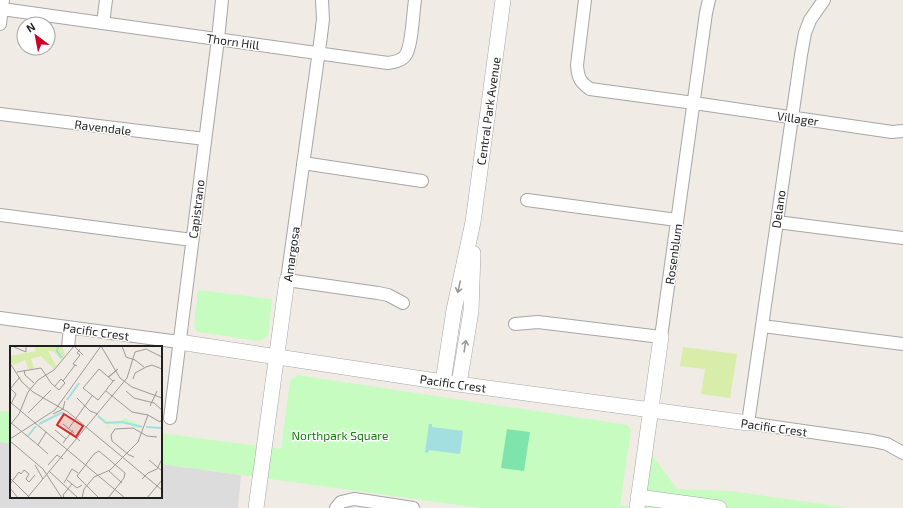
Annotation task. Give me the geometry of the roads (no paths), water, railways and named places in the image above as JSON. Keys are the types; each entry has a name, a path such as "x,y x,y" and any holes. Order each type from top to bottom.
{"street":[{"path":"103,23 106,0"},
{"name":"Capistrano","path":"170,418 222,0"},
{"name":"Amargosa","path":"256,508 323,19 322,0"},
{"name":"Thorn Hill","path":"3,5 103,23 388,63 396,62 404,57 408,49 415,0"},
{"name":"Central Park Avenue","path":"443,382 454,310 473,222 503,0"},
{"name":"Villager","path":"585,0 577,65 578,76 582,84 590,89 892,132 903,131"},
{"name":"Rosenblum","path":"637,503 709,0"},
{"name":"Delano","path":"748,423 801,55 805,33 810,20 824,0"},
{"path":"0,24 3,5"},
{"name":"Ravendale","path":"0,114 205,139"},
{"path":"303,163 422,181"},
{"path":"527,200 677,220"},
{"path":"0,215 192,240"},
{"name":"Central Park Avenue","path":"459,384 470,311 473,265 473,222"},
{"path":"776,222 903,238"},
{"path":"287,280 378,293 388,295 404,303"},
{"name":"Pacific Crest","path":"0,318 277,356 443,382 873,441 887,444 903,453"},
{"path":"515,324 538,322 661,337"},
{"path":"762,326 903,344"},
{"path":"68,346 70,328"},
{"path":"339,505 354,499 413,508"},
{"path":"637,503 719,508"}],"water":[{"path":"429,424 432,424 432,427 463,431 460,454 429,450 428,453 425,452"}],"park label":[{"name":"Northpark Square","path":"340,435"}]}
